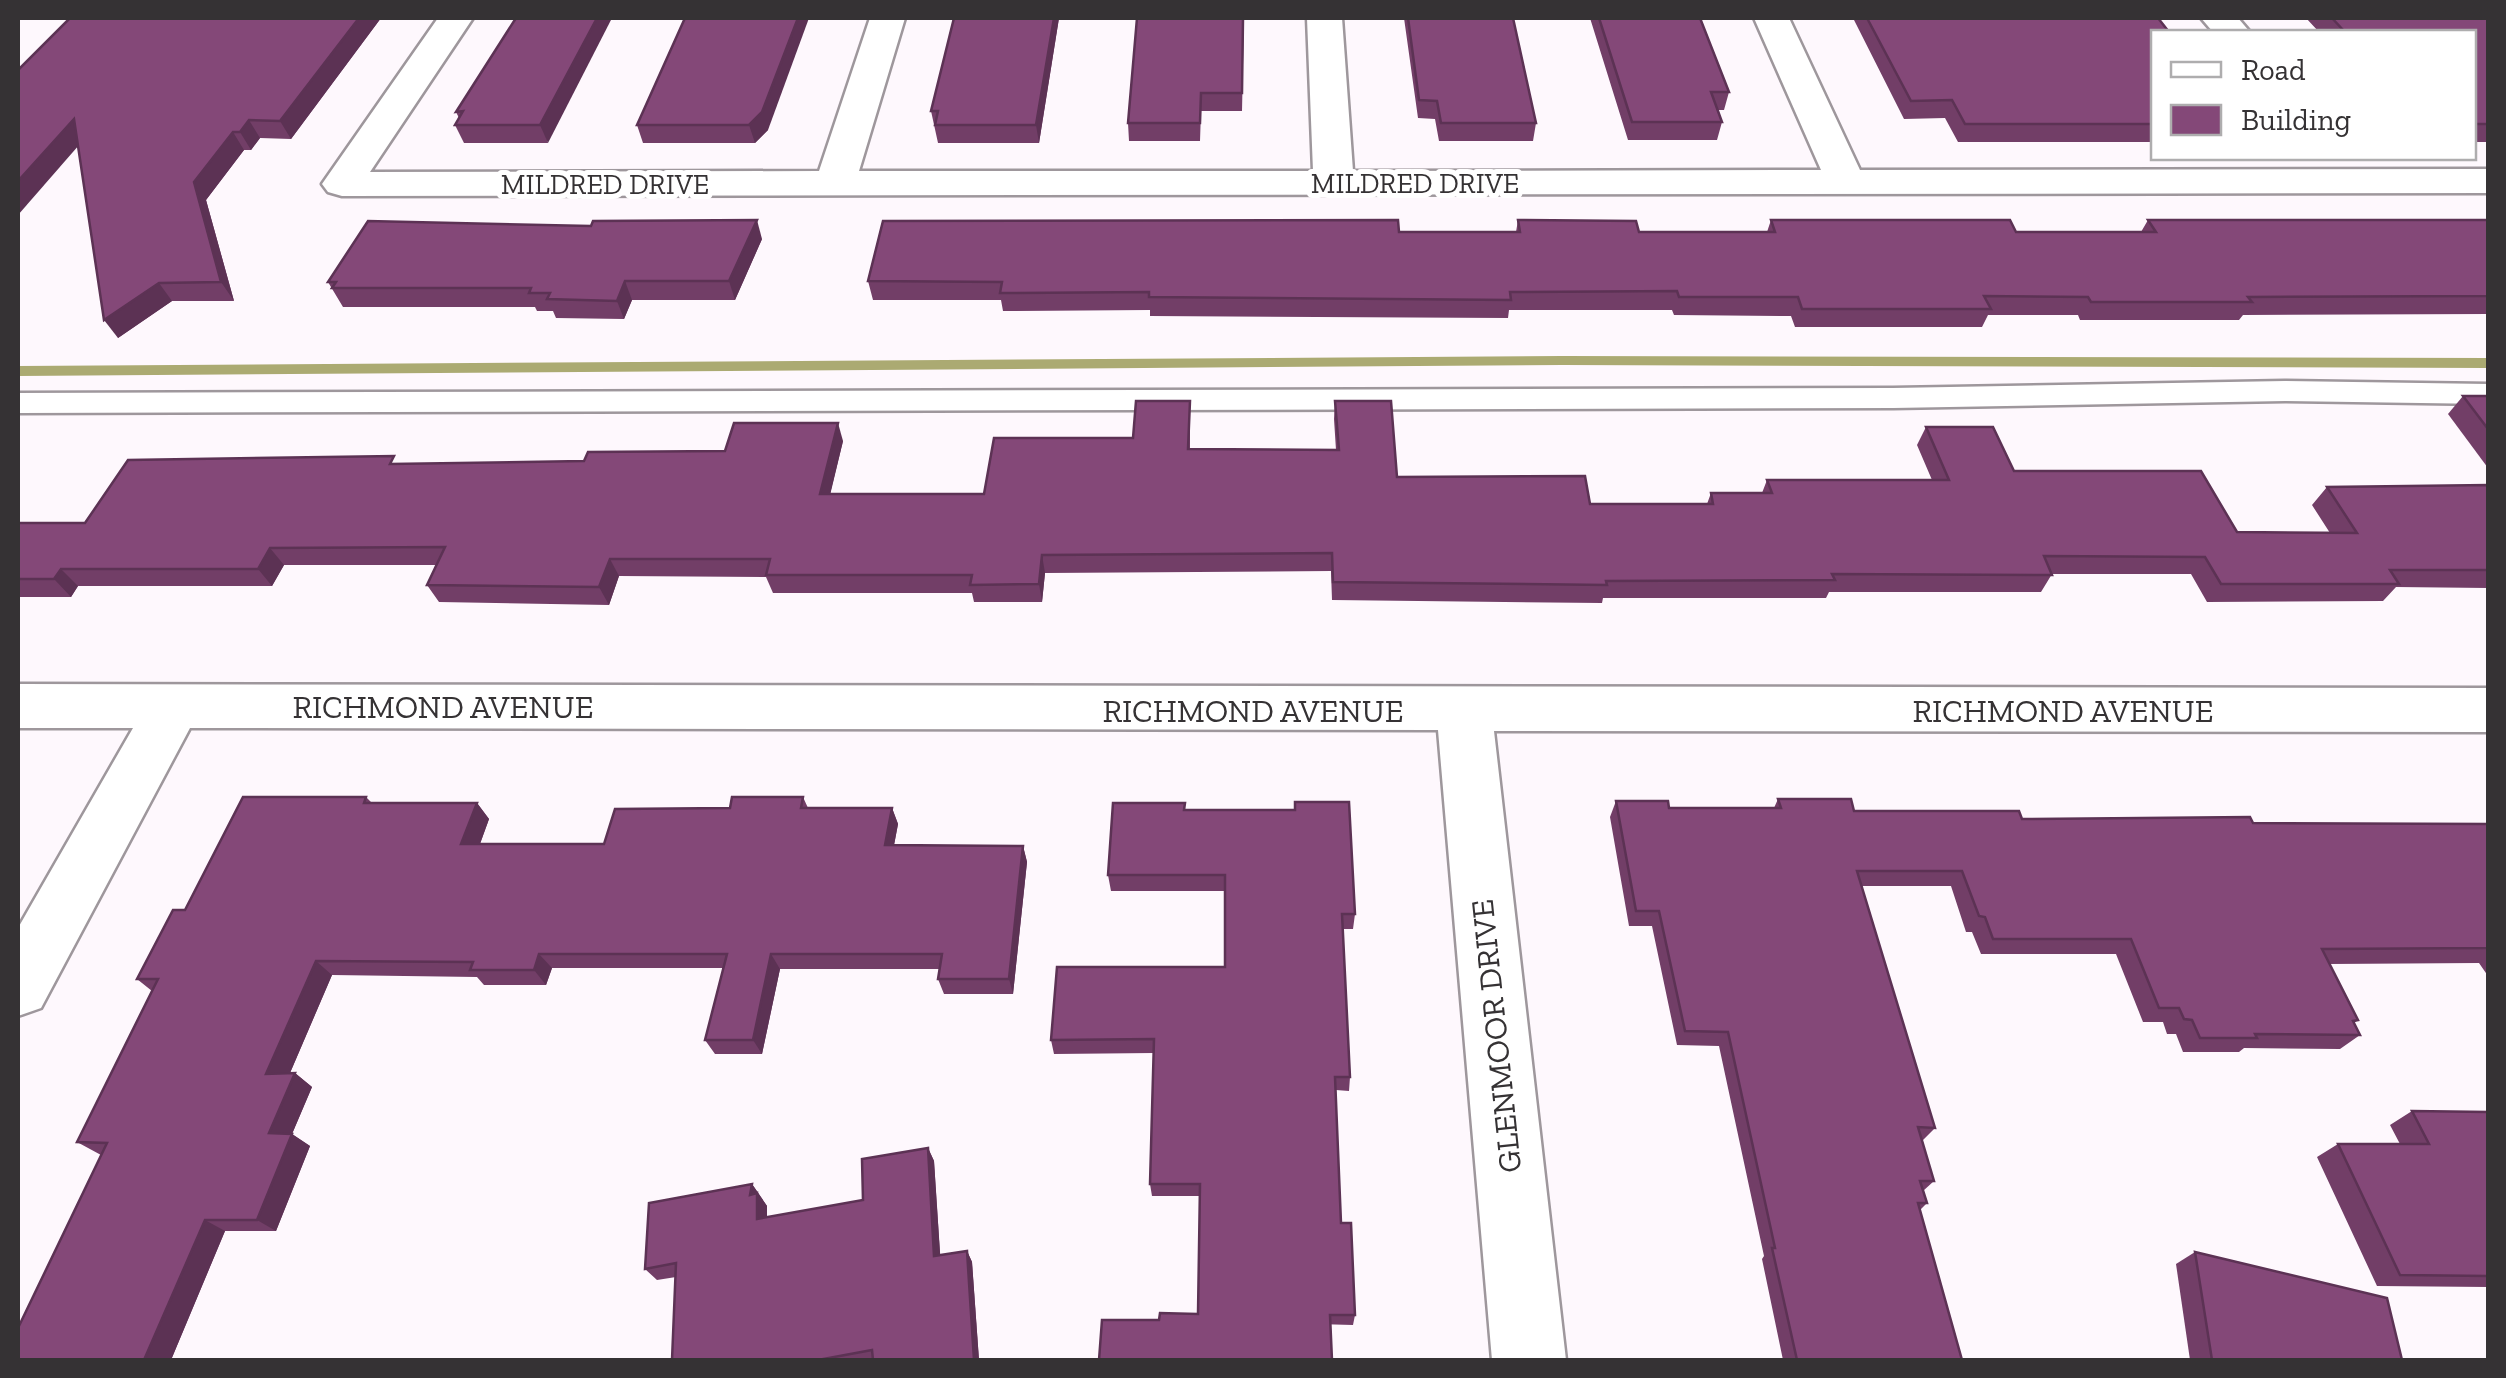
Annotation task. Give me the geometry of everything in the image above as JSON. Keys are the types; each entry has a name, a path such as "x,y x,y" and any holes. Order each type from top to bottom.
{"street":[{"name":"MILDRED DRIVE","path":"454,18 342,184 1846,182 2345,169 2488,181"},
{"path":"835,184 886,18"},
{"path":"1324,18 1334,183"},
{"path":"1772,18 1846,182"},
{"name":"RICHMOND AVENUE","path":"18,706 1464,712 2488,710"},
{"path":"18,987 174,706"},
{"name":"GLENMOOR DRIVE","path":"1464,712 1529,1360"}],"lane":[{"path":"18,402 1894,398 2286,391 2488,394"}],"building":[{"path":"70,18 359,18 280,121 249,120 240,132 233,132 194,182 221,282 159,283 104,320 74,119 18,181 18,70"},
{"path":"516,18 597,18 540,125 455,125 463,111 456,112"},
{"path":"685,18 798,18 762,112 749,125 637,125"},
{"path":"954,18 1054,18 1036,125 935,125 938,111 931,111"},
{"path":"1137,18 1243,18 1242,93 1201,93 1200,123 1128,123"},
{"path":"1408,18 1513,18 1536,123 1441,123 1437,101 1419,100"},
{"path":"1599,18 1700,18 1729,92 1711,92 1722,122 1632,122"},
{"path":"1867,18 2158,18 2167,30 2151,30 2151,124 1965,124 1952,100 1911,101"},
{"path":"2332,18 2488,18 2488,124 2476,124 2476,30 2343,30"},
{"path":"757,220 729,281 625,281 617,301 547,299 550,293 529,293 531,288 332,288 336,282 328,282 368,221 591,226 593,221"},
{"path":"1398,220 1399,232 1520,232 1518,220 1636,221 1639,232 1775,232 1771,220 2010,220 2016,232 2156,232 2148,220 2488,220 2488,296 2091,302 2088,297 1984,296 1991,309 1802,309 1798,297 1679,297 1677,291 1510,292 1511,300 1149,297 1149,292 1000,293 1002,282 868,281 883,221"},
{"path":"2463,396 2488,396 2488,429"},
{"path":"1136,401 1190,401 1188,449 1339,450 1335,401 1391,401 1397,477 1585,476 1590,504 1713,504 1711,493 1772,493 1767,480 1949,480 1926,427 1993,427 2014,471 2201,471 2237,532 2357,533 2327,487 2488,485 2488,570 2390,570 2399,584 2221,584 2205,557 2044,556 2052,575 1832,574 1835,580 1606,581 1607,585 1333,582 1332,553 1042,555 1039,584 970,585 972,575 766,575 770,559 610,559 599,587 427,585 445,547 270,548 258,569 61,569 54,579 18,579 18,523 85,523 128,460 394,456 390,464 584,461 588,452 725,451 734,423 838,423 820,494 984,494 994,438 1133,438"},
{"path":"243,797 366,797 364,803 477,803 461,844 604,844 615,809 730,808 732,797 803,797 801,808 892,808 885,845 1023,846 1009,979 938,979 942,954 771,954 753,1040 705,1040 727,954 539,954 534,970 470,970 473,962 316,961 266,1074 295,1073 269,1133 292,1134 257,1220 205,1220 144,1360 18,1360 18,1328 107,1143 77,1142 158,979 137,979 173,910 185,910"},
{"path":"1778,799 1851,799 1854,811 2019,811 2022,819 2250,817 2253,823 2488,824 2488,948 2322,949 2358,1020 2353,1021 2360,1035 2200,1038 2192,1020 2184,1019 2179,1008 2159,1008 2131,939 1993,939 1985,917 1979,916 1962,871 1857,871 1935,1128 1918,1127 1934,1181 1920,1181 1927,1203 1918,1203 1962,1360 1797,1360 1728,1032 1685,1031 1659,911 1636,911 1616,801 1668,801 1669,808 1781,808"},
{"path":"1295,802 1349,802 1355,914 1342,914 1350,1077 1335,1077 1341,1223 1351,1223 1355,1315 1330,1315 1332,1360 1099,1360 1102,1320 1159,1320 1160,1313 1198,1314 1200,1184 1150,1184 1154,1039 1051,1040 1057,967 1225,967 1225,875 1108,875 1113,803 1185,803 1184,810 1295,810"},
{"path":"2412,1111 2488,1112 2488,1276 2400,1275 2338,1144 2429,1144"},
{"path":"928,1148 934,1256 967,1251 974,1360 873,1360 872,1350 818,1360 672,1360 676,1263 645,1269 649,1203 752,1184 750,1195 757,1193 757,1219 863,1200 862,1159"},
{"path":"2195,1252 2387,1298 2402,1360 2212,1360"}],"waterway":[{"path":"18,371 1562,360 2488,363"}]}
